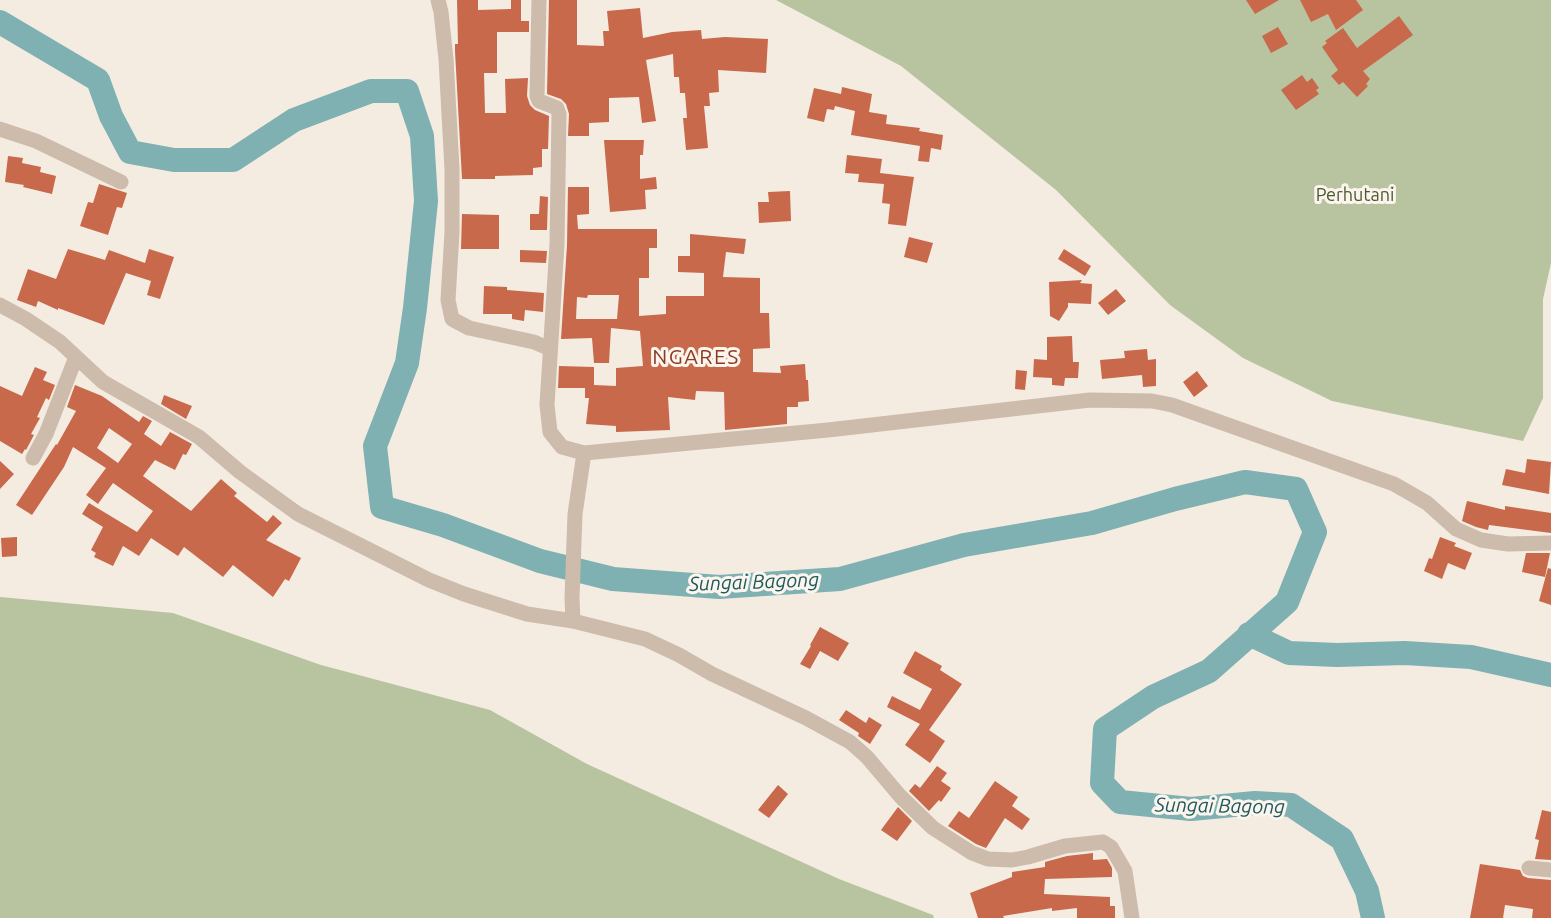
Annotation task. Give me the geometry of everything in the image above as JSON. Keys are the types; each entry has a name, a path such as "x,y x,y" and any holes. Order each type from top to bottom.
{"street":[{"path":"438,0 446,59 452,170 452,232 448,300 452,319 469,328 534,342 550,349"},
{"path":"539,0 537,96 539,101 557,108 559,114 557,244 547,405 550,432 562,447 584,453 828,430 1090,400 1152,400 1172,405 1394,484 1427,503 1456,529 1481,540 1508,544 1551,543"},
{"path":"0,129 36,141 121,182"},
{"path":"0,305 60,342 103,382 199,437 240,472 298,514 429,580 464,594 527,614 573,621 645,639 850,742 867,757 900,796 933,828 972,853 988,859 1012,860 1065,846 1103,842 1111,847 1125,871 1132,918"},
{"path":"33,458 46,434 76,357"},
{"path":"573,621 575,514 584,453"},
{"path":"1529,868 1551,870"}],"green space":[{"name":"Perhutani","path":"776,0 1551,0 1551,263 1543,299 1543,398 1523,441 1332,401 1243,358 1170,305 1056,190 901,66"},
{"path":"0,597 173,613 321,665 490,710 587,764 839,879 933,915 934,918 0,918"}],"building":[{"path":"457,0 478,0 478,10 511,9 511,0 521,0 521,21 529,21 529,32 497,32 497,73 484,73 485,113 506,113 505,79 528,78 527,96 530,105 535,110 549,116 548,149 542,149 542,167 533,168 533,175 495,176 495,179 462,179 455,51 455,44 458,44"},
{"path":"549,0 577,0 577,45 604,46 603,31 609,31 607,11 640,8 643,38 672,32 701,30 702,39 725,37 768,39 766,73 718,70 719,92 709,93 710,106 704,106 708,148 686,150 683,118 687,118 685,93 680,93 679,77 674,77 673,54 646,60 656,121 642,123 639,97 609,98 609,122 589,123 589,136 568,136 569,114 566,104 561,99 547,94"},
{"path":"1246,0 1279,0 1255,14"},
{"path":"1300,0 1356,0 1363,10 1336,30 1328,14 1311,22"},
{"path":"1399,16 1413,35 1363,71 1370,79 1366,84 1368,86 1357,97 1343,82 1339,85 1331,76 1338,70 1322,47 1327,43 1325,41 1343,28 1357,48"},
{"path":"1278,27 1288,44 1271,53 1262,36"},
{"path":"1302,75 1307,82 1312,78 1319,88 1316,90 1319,94 1296,110 1281,90"},
{"path":"842,87 872,94 869,112 887,115 886,124 920,128 919,131 943,135 941,150 931,148 929,162 918,161 920,146 851,135 855,111 835,106 834,110 827,109 824,122 807,118 814,88 841,94"},
{"path":"604,140 644,140 643,155 640,155 640,179 656,177 657,189 645,190 646,209 610,212"},
{"path":"847,155 882,159 880,173 914,177 906,226 888,224 890,204 882,203 884,184 858,182 859,174 845,173"},
{"path":"8,156 23,158 22,163 41,167 40,172 56,176 52,194 5,182"},
{"path":"99,184 127,193 122,208 117,207 108,235 80,226 88,202 93,203"},
{"path":"568,187 589,187 589,214 577,215 578,229 657,229 657,248 649,248 649,278 639,278 639,316 666,314 666,296 704,296 704,273 678,272 678,256 690,256 690,234 746,239 744,254 726,252 723,277 760,278 760,313 769,313 770,348 753,349 753,372 781,373 780,366 805,364 809,401 798,402 798,407 787,407 787,424 725,430 724,392 696,391 695,400 668,397 670,430 616,432 616,426 586,424 589,398 585,398 585,388 558,388 559,366 594,367 594,385 616,386 616,368 643,366 640,331 611,328 609,363 594,363 592,338 561,339","holes":["619,295 617,319 576,319 577,297"]},
{"path":"790,191 791,221 759,223 758,202 769,202 768,192"},
{"path":"540,196 548,197 547,230 530,230 530,214 539,214"},
{"path":"462,214 499,215 499,249 461,249"},
{"path":"909,237 933,243 927,263 904,257"},
{"path":"68,249 105,260 109,250 145,263 149,249 174,257 160,299 147,295 151,281 126,273 104,325 38,301 36,307 17,300 28,269 56,279"},
{"path":"1064,249 1091,266 1085,276 1058,259"},
{"path":"520,250 547,251 546,263 520,262"},
{"path":"1082,280 1080,283 1092,284 1091,304 1068,303 1059,321 1050,316 1049,282"},
{"path":"484,286 544,293 543,312 525,310 524,321 512,319 512,314 483,314"},
{"path":"1116,289 1126,301 1108,315 1098,303"},
{"path":"1072,336 1073,362 1079,362 1078,378 1065,378 1064,386 1052,385 1052,378 1033,377 1034,359 1047,360 1047,337"},
{"path":"1147,349 1148,360 1156,359 1156,386 1143,387 1142,375 1102,379 1100,360 1125,358 1124,351"},
{"path":"35,367 47,372 43,380 55,385 49,400 46,398 37,417 40,418 31,434 34,435 22,454 0,441 0,386 22,396"},
{"path":"1016,370 1027,371 1025,390 1015,389"},
{"path":"1197,371 1208,386 1194,397 1183,382"},
{"path":"75,385 102,396 139,422 143,416 152,421 144,434 161,446 170,432 192,444 186,455 183,454 175,470 155,460 143,476 191,511 221,479 237,493 234,496 267,522 273,515 282,523 266,540 301,558 289,581 285,579 273,597 233,565 223,577 184,547 178,556 151,538 139,556 123,546 113,566 94,557 96,553 91,550 103,527 82,514 89,503 137,532 153,511 113,483 98,504 86,495 106,468 73,447 64,467 32,515 16,505 57,445 76,411 67,407","holes":["109,428 132,444 118,463 97,448"]},
{"path":"164,395 192,406 186,419 161,404"},
{"path":"1527,459 1551,462 1549,494 1502,485 1506,469 1525,473"},
{"path":"0,461 14,474 0,489"},
{"path":"1467,501 1505,510 1505,506 1551,513 1551,533 1489,525 1488,530 1476,527 1462,521"},
{"path":"17,537 17,556 2,557 1,538"},
{"path":"1440,537 1472,553 1465,570 1448,563 1442,579 1424,571 1429,558 1432,559"},
{"path":"1526,553 1550,553 1545,577 1522,572"},
{"path":"1548,568 1551,569 1551,605 1539,601"},
{"path":"820,627 849,643 838,661 820,651 810,669 800,664"},
{"path":"915,651 942,666 940,670 962,684 929,730 945,741 930,763 905,745 920,724 887,707 892,696 920,710 932,689 903,673"},
{"path":"846,710 866,723 869,717 882,725 870,744 858,736 859,733 839,720"},
{"path":"937,766 947,773 941,781 951,788 941,802 939,800 929,811 909,791 915,784 920,788"},
{"path":"995,781 1018,797 1012,806 1030,819 1022,830 1005,818 986,848 948,826 959,811 969,818"},
{"path":"778,785 788,794 769,818 758,810"},
{"path":"898,807 912,821 897,841 881,830"},
{"path":"1542,810 1551,812 1551,860 1535,859 1539,840 1535,839"},
{"path":"1093,853 1093,860 1107,859 1112,868 1112,877 1045,879 1044,894 1110,897 1110,906 1115,906 1115,918 1077,918 1077,908 1052,911 1052,908 1003,916 1004,918 978,918 970,893 1012,877 1012,872 1045,867 1045,862 1067,856"},
{"path":"1480,864 1520,870 1523,876 1528,878 1551,880 1551,918 1532,918 1533,909 1505,905 1503,918 1470,918"}],"waterway":[{"name":"Sungai Bagong","path":"0,22 98,80 111,116 130,152 174,160 233,160 294,120 371,91 407,91 422,136 426,201 407,363 375,446 382,507 443,525 540,561 613,579 719,587 840,579 964,545 1092,523 1245,482 1296,489 1315,532 1287,602 1209,671 1153,697 1105,729 1102,783 1120,802 1191,809 1255,803 1291,805 1342,839 1367,891 1373,918"},
{"path":"1249,634 1289,653 1337,655 1405,653 1471,657 1551,675"}],"district":[{"name":"NGARES","path":"696,357"}]}
